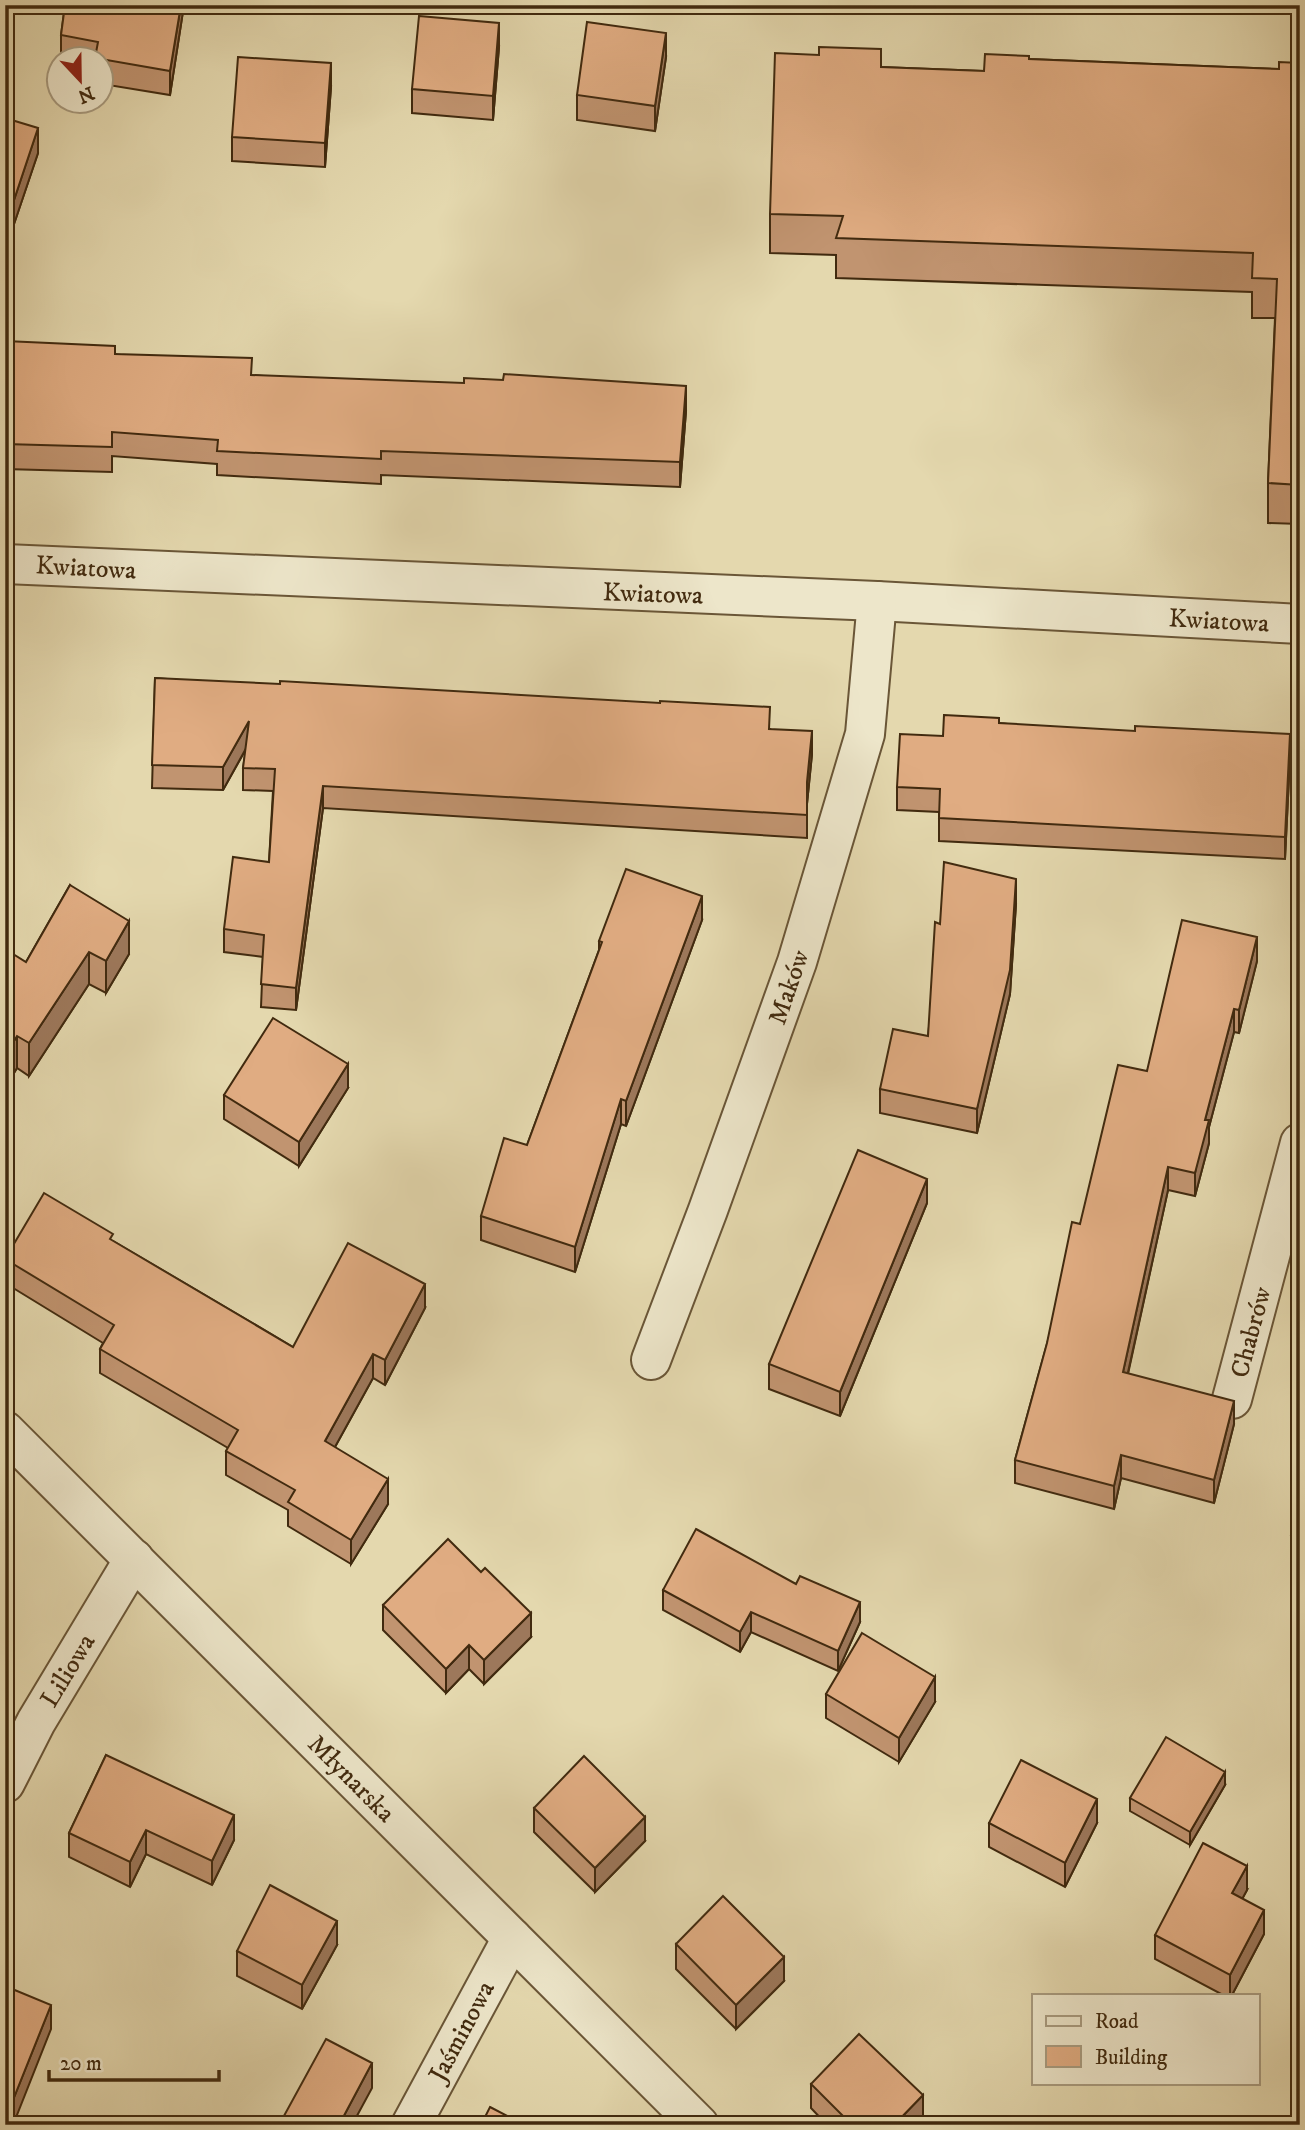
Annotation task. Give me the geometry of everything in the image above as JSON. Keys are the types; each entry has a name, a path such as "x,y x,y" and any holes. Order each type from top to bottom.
{"street":[{"name":"Kwiatowa","path":"5,564 877,601 1300,624"},
{"name":"Maków","path":"651,1360 801,950 865,734 877,601"},
{"name":"Chabrów","path":"1232,1399 1300,1143"},
{"name":"Młynarska","path":"5,1431 699,2125"},
{"name":"Liliowa","path":"5,1783 36,1722 134,1559"},
{"name":"Jaśminowa","path":"411,2125 512,1938"}],"building":[{"path":"65,5 181,5 170,71 116,62 116,46 97,46 98,42 61,35"},
{"path":"419,16 499,23 493,96 412,89"},
{"path":"587,22 666,33 655,106 577,95"},
{"path":"819,47 881,49 881,67 984,71 985,54 1029,56 1029,59 1279,69 1279,62 1300,63 1300,485 1268,483 1277,279 1252,278 1253,253 836,238 843,216 770,214 775,53 819,55"},
{"path":"238,57 331,63 325,143 232,137"},
{"path":"5,118 38,128 13,203 5,200"},
{"path":"5,341 115,346 115,354 252,358 251,375 464,383 464,378 503,380 504,374 686,386 680,462 381,451 381,459 217,451 218,440 112,432 112,447 5,444"},
{"path":"155,678 280,684 280,681 770,707 769,729 812,731 807,815 323,786 296,988 261,984 264,935 224,929 233,857 269,862 275,769 243,768 249,721 223,767 152,765"},
{"path":"944,715 999,718 999,723 1135,731 1135,726 1290,734 1285,837 939,818 940,789 897,787 900,734 943,736"},
{"path":"944,862 1016,879 1010,970 977,1109 880,1089 893,1029 928,1036 935,922 940,924"},
{"path":"626,869 702,896 626,1101 621,1099 575,1247 481,1216 504,1138 527,1145"},
{"path":"70,885 129,921 106,961 89,952 29,1043 17,1036 5,1056 5,949 26,962"},
{"path":"1182,920 1257,937 1239,1010 1234,1009 1205,1120 1209,1120 1195,1173 1168,1167 1123,1372 1234,1401 1214,1480 1121,1455 1114,1486 1015,1460 1047,1343 1072,1222 1080,1224 1118,1065 1147,1071"},
{"path":"273,1018 348,1064 299,1142 224,1095"},
{"path":"858,1150 927,1179 840,1392 769,1364"},
{"path":"44,1193 113,1234 110,1239 293,1347 348,1243 425,1284 385,1360 373,1354 325,1441 388,1479 351,1540 288,1502 295,1490 226,1451 238,1430 100,1349 114,1325 5,1259"},
{"path":"1300,1500 1300,1538 1291,1535"},
{"path":"696,1529 796,1584 800,1576 860,1602 838,1651 751,1612 740,1632 663,1590"},
{"path":"448,1539 481,1572 485,1568 531,1613 484,1660 469,1645 446,1669 383,1605"},
{"path":"862,1633 935,1677 899,1738 826,1694"},
{"path":"1166,1737 1225,1772 1190,1832 1130,1798"},
{"path":"106,1755 234,1815 212,1861 146,1830 130,1862 69,1833"},
{"path":"584,1756 645,1817 595,1868 534,1808"},
{"path":"1021,1760 1097,1799 1065,1863 989,1823"},
{"path":"1203,1843 1247,1866 1232,1893 1264,1910 1230,1975 1155,1935"},
{"path":"270,1885 337,1921 302,1985 237,1951"},
{"path":"723,1896 784,1957 736,2005 676,1944"},
{"path":"5,1986 51,2005 5,2120"},
{"path":"859,2034 923,2095 894,2125 852,2125 811,2084"},
{"path":"326,2039 372,2063 339,2125 279,2125"},
{"path":"490,2107 525,2125 481,2125"}]}
